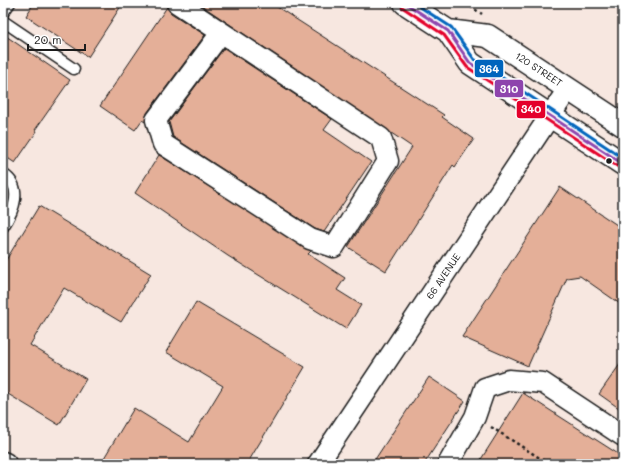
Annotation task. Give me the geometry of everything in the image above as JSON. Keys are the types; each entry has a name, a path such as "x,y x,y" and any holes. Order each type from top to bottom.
{"main road":[{"name":"120 STREET","path":"405,3 448,31 470,63 623,164"},
{"name":"120 STREET","path":"448,31 488,36 623,125"}],"street":[{"path":"177,3 381,138 388,161 334,247 310,239 163,144 156,120 222,33"},
{"name":"66 AVENUE","path":"318,464 568,89"},
{"path":"448,464 475,417 485,388 509,380 543,383 623,436"}],"lane":[{"path":"3,13 10,3"},
{"path":"3,21 74,69"},
{"path":"3,174 8,177 16,190 12,212 3,227"}],"path":[{"path":"475,417 548,464"}],"building":[{"path":"34,3 123,3 88,57 26,16"},
{"path":"198,3 271,3 444,115 442,117 474,139 455,167 453,165 386,271 348,247 412,147"},
{"path":"167,7 171,13 205,35 147,113 145,122 142,120 135,130 100,106"},
{"path":"3,34 70,80 35,130 37,131 15,163 3,155"},
{"path":"224,48 332,119 324,130 371,162 324,232 315,229 173,137 169,122"},
{"path":"159,155 311,251 308,254 345,278 337,290 361,305 346,329 228,256 135,193"},
{"path":"560,187 623,229 623,306 580,276 567,278 528,366 462,337"},
{"path":"39,206 151,274 121,322 64,288 30,345 86,379 59,425 3,391 3,265"},
{"path":"196,302 305,367 247,464 114,464 104,458 134,408 189,442 223,386 166,352"},
{"path":"623,360 623,411 599,394"},
{"path":"429,377 465,401 424,464 372,464"},
{"path":"523,393 623,457 623,464 478,464"}],"transit line":[{"name":"310","path":"405,3 448,31 470,63 623,164"},
{"name":"364","path":"414,3 451,27 474,59 623,158"},
{"name":"340","path":"402,7 444,35 467,67 620,168"}]}
